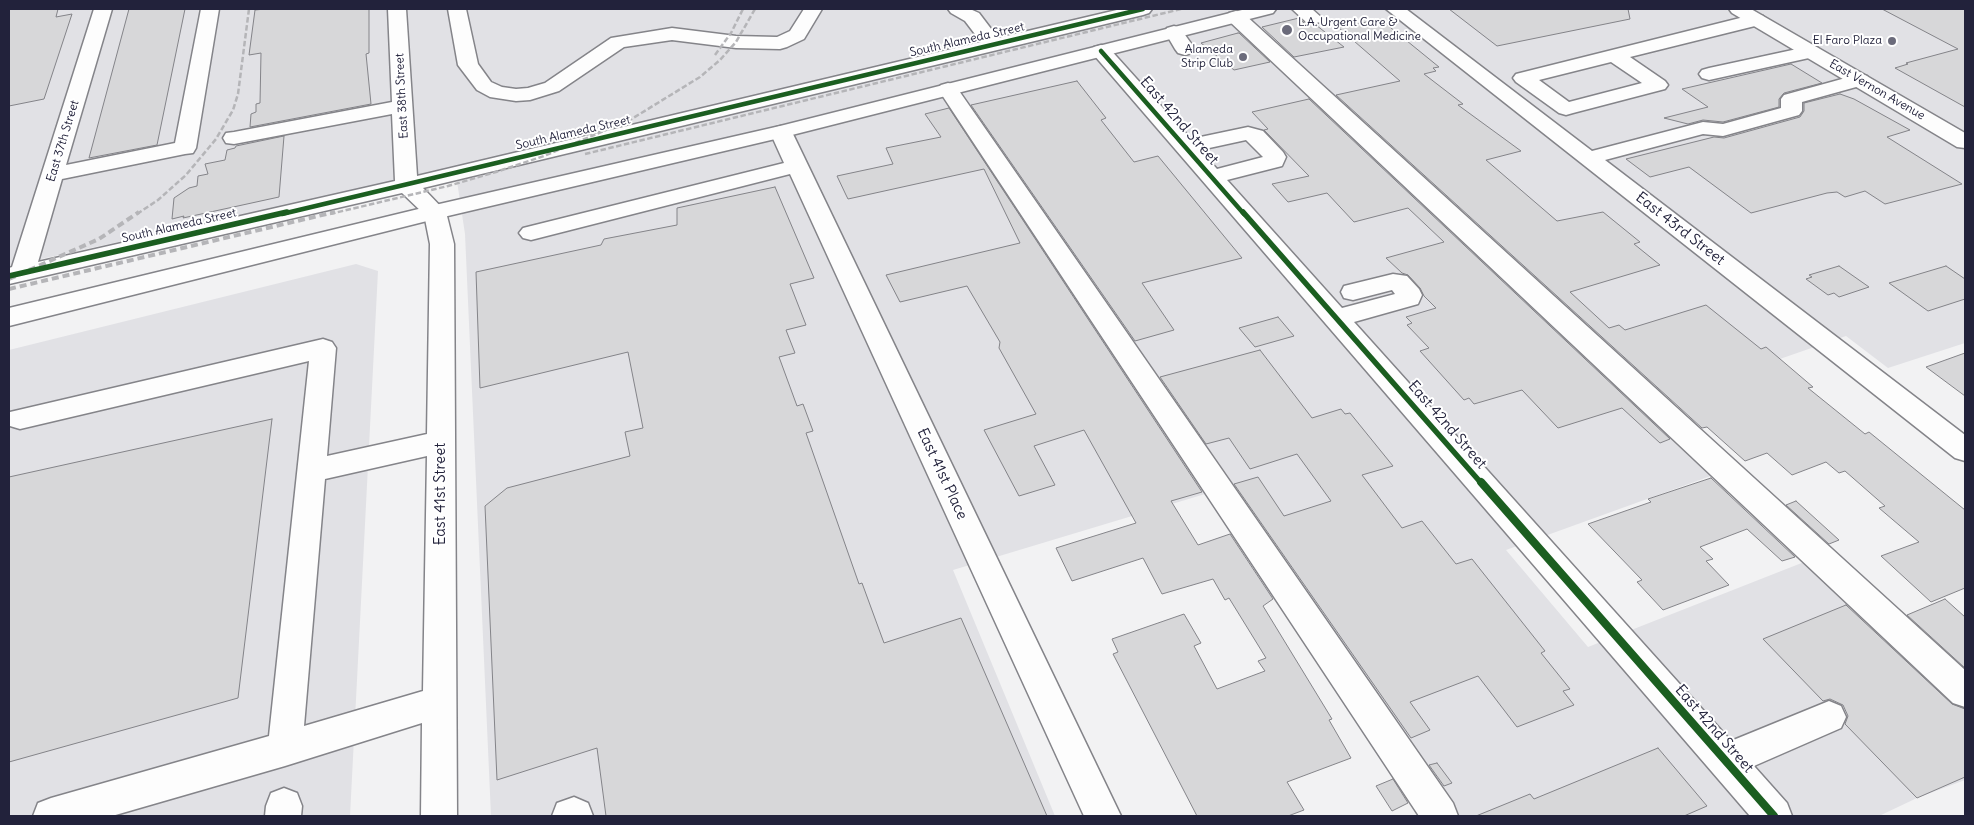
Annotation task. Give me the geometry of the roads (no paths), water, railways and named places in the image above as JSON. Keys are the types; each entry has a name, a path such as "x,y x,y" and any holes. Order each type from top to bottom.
{"street":[{"name":"East 37th Street","path":"16,275 53,174 103,9"},
{"path":"53,174 186,148 210,9"},
{"name":"East 38th Street","path":"397,9 406,184"},
{"path":"457,9 468,65 484,86 497,93 516,96 552,87 618,42 672,34 736,42 780,43 797,35 813,9"},
{"path":"957,9 972,17 993,45"},
{"name":"South Alameda Street","path":"16,275 1143,9"},
{"path":"9,317 435,212 781,132 1267,9"},
{"name":"East 43rd Street","path":"1395,9 1965,450"},
{"name":"East Vernon Avenue","path":"1738,9 1965,142"},
{"path":"1236,17 1965,692"},
{"path":"1566,109 1523,78 1756,20"},
{"path":"1174,32 1185,49"},
{"name":"East 42nd Street","path":"1100,51 1142,83 1170,115 1185,147 1774,816"},
{"path":"1709,74 1811,52"},
{"path":"1536,117 1658,86 1614,56"},
{"path":"1589,158 1703,128 1723,130 1792,111 1791,98 1860,80"},
{"path":"948,90 1440,816"},
{"path":"234,138 402,106"},
{"name":"East 41st Place","path":"781,132 1103,816"},
{"path":"1185,147 1248,133 1255,136 1275,156 1274,161 1211,177"},
{"path":"531,233 797,166"},
{"path":"406,184 435,212"},
{"name":"East 41st Street","path":"435,212 442,244 439,816"},
{"path":"1336,318 1410,298 1410,295 1398,282 1353,292"},
{"path":"20,419 323,348 285,749"},
{"path":"312,472 441,442"},
{"path":"50,816 285,749 441,701"},
{"path":"1725,761 1829,716"},
{"path":"570,816 575,816"}],"railway":[{"path":"137,214 158,200 186,175 216,139 233,110 238,94 249,9"},
{"path":"715,55 731,33 743,9"},
{"path":"330,214 448,186 496,172 544,156 630,120 700,77 720,60 736,42 755,9"},
{"path":"585,154 1181,9"},
{"path":"9,279 99,239 139,212"},
{"path":"9,289 335,212"}],"place":[{"name":"L.A. Urgent Care & Occupational Medicine","path":"1287,30"},
{"name":"El Faro Plaza","path":"1892,41"},
{"name":"Alameda Strip Club","path":"1243,57"}]}
